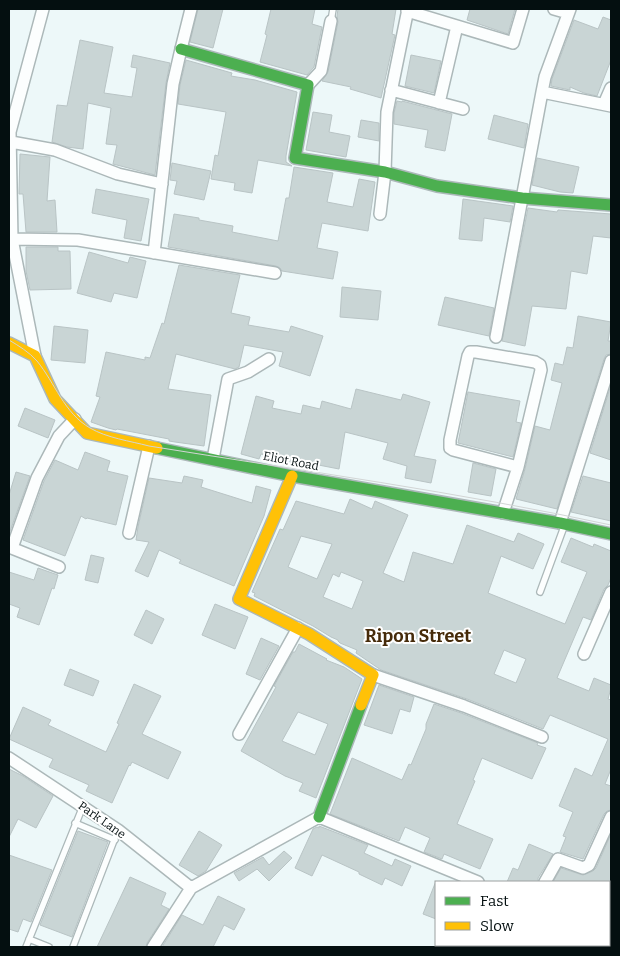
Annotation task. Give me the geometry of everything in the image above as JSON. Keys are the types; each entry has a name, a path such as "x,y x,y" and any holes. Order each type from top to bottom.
{"street":[{"path":"35,356 12,239 10,132 43,9"},
{"path":"154,253 173,84 191,9"},
{"path":"380,214 385,172 387,112 408,10 513,44 523,9"},
{"path":"496,337 545,78 569,11 554,9"},
{"path":"332,15 321,71 308,85 295,158 385,172 437,186 522,198 611,205"},
{"path":"439,103 457,26"},
{"path":"180,49 308,85"},
{"path":"542,92 608,105 611,88"},
{"path":"391,90 463,109"},
{"path":"10,148 55,150 118,174 162,184"},
{"path":"12,239 78,240 275,273"},
{"path":"9,343 35,356"},
{"path":"503,513 518,467 541,370 540,365 535,362 470,352 450,440 450,448 518,467"},
{"name":"Eliot Road","path":"35,356 56,399 88,432 292,476 611,534"},
{"path":"213,459 228,379 248,372 269,359"},
{"path":"562,524 611,361"},
{"path":"59,567 11,548 37,478 59,436 75,419"},
{"path":"129,533 149,446"},
{"path":"292,476 239,598 309,634 373,675 464,706 542,737"},
{"path":"584,654 611,592"},
{"path":"239,734 298,628"},
{"path":"153,947 191,888 319,817 373,675"},
{"name":"Park Lane","path":"9,758 83,806 116,835 191,888"},
{"path":"319,817 476,881"},
{"path":"546,881 558,859 583,868 589,865 611,817"}],"lane":[{"path":"540,592 562,524"},
{"path":"26,947 83,806"},
{"path":"73,947 116,835 75,823"},
{"path":"29,939 49,947"}],"building":[{"path":"198,9 223,9 213,48 190,42"},
{"path":"271,9 315,9 312,24 322,27 314,67 307,75 260,62"},
{"path":"338,9 396,9 392,34 395,35 381,98 350,89 351,87 322,81 328,72 338,22"},
{"path":"470,9 515,9 508,34 467,20"},
{"path":"603,17 611,20 611,60 597,96 570,87 570,90 551,86 574,20 598,29"},
{"path":"80,40 113,47 104,93 132,97 137,68 131,67 133,55 170,63 155,175 113,164 117,145 106,144 111,108 88,103 83,149 67,147 52,142 57,105 67,106"},
{"path":"411,55 441,61 434,93 405,86"},
{"path":"186,60 232,73 231,76 255,80 297,92 286,156 286,162 292,166 258,160 252,193 234,190 235,183 211,179 215,155 218,156 226,112 178,104"},
{"path":"397,101 452,114 445,151 425,147 428,130 394,124"},
{"path":"313,112 332,115 329,132 350,136 346,157 306,150"},
{"path":"494,115 528,124 524,148 488,139"},
{"path":"361,120 379,123 379,141 358,137"},
{"path":"20,154 50,157 47,201 55,200 57,232 26,232 23,194 19,194"},
{"path":"537,158 579,167 573,193 560,192 532,185"},
{"path":"172,163 211,171 204,200 174,194 177,181 170,180"},
{"path":"294,167 333,173 327,202 353,207 359,179 375,182 368,231 322,223 317,248 338,252 333,279 282,271 276,266 168,247 174,214 233,226 232,232 278,241 286,198 289,198"},
{"path":"96,189 149,199 141,241 124,238 127,220 92,213"},
{"path":"463,199 513,206 510,222 484,218 482,241 459,239"},
{"path":"528,208 557,212 558,210 611,214 611,238 593,236 587,274 571,271 566,309 532,306 525,346 502,341"},
{"path":"26,247 58,247 58,251 70,251 71,289 30,290 26,271"},
{"path":"89,252 128,263 130,257 146,261 137,298 114,293 111,302 77,293"},
{"path":"179,265 240,275 231,313 250,317 248,325 289,332 291,326 323,336 310,376 279,366 283,352 244,345 239,367 235,369 176,354 168,389 211,395 204,446 116,430 91,422 100,397 96,396 106,352 145,360 145,357 150,358 162,323 164,324"},
{"path":"342,287 381,291 378,320 340,317"},
{"path":"445,297 494,308 489,336 438,325"},
{"path":"578,316 611,322 608,341 611,341 611,354 606,355 604,359 557,509 516,499 535,426 550,430 562,383 551,380 555,363 563,365 567,347 573,348"},
{"path":"54,326 88,330 85,363 51,360"},
{"path":"611,385 611,460 590,453"},
{"path":"356,389 401,400 403,394 430,402 414,456 436,460 431,483 405,478 407,466 383,459 388,443 345,432 339,469 303,462 302,465 290,462 290,460 261,454 259,459 241,454 256,396 274,401 272,408 301,414 303,405 320,409 322,401 351,409"},
{"path":"468,392 520,401 516,422 521,423 513,457 458,443"},
{"path":"25,408 55,420 48,438 18,426"},
{"path":"85,452 110,461 107,471 128,476 116,525 86,519 81,516 65,556 23,540 44,481 55,460 78,470"},
{"path":"473,463 496,469 491,496 468,492"},
{"path":"16,472 30,476 9,534 9,495"},
{"path":"184,476 203,480 201,487 252,503 256,486 271,490 264,516 234,586 179,563 181,560 159,550 148,577 135,571 149,542 136,540 149,478 182,483"},
{"path":"583,476 611,483 611,521 571,512"},
{"path":"350,499 372,509 375,501 408,515 383,573 404,582 413,552 453,564 467,525 514,542 518,533 544,544 533,569 501,556 488,593 565,624 587,572 561,562 571,538 593,547 594,544 611,551 611,578 604,589 591,620 583,617 557,678 589,691 594,678 611,685 608,699 611,700 611,769 605,784 611,786 611,810 604,814 583,859 560,852 566,837 563,836 573,812 559,806 575,768 592,776 608,739 550,715 543,729 467,699 381,670 356,653 357,650 340,643 313,626 254,596 255,593 252,592 280,529 283,530 296,501 344,514","holes":["301,536 332,544 317,579 288,567","341,572 363,581 352,609 323,597 333,574 339,577","504,650 526,659 516,683 494,674"]},
{"path":"91,555 104,558 98,583 85,580"},
{"path":"38,568 58,575 39,625 17,617 20,608 9,604 9,572 34,580"},
{"path":"215,604 248,617 235,649 202,635"},
{"path":"146,610 164,619 152,644 134,635"},
{"path":"261,638 279,646 260,680 246,674"},
{"path":"299,644 326,660 344,667 362,679 316,798 299,791 303,783 285,776 241,751 276,687 274,686 293,652 295,652","holes":["298,712 328,724 315,755 282,741"]},
{"path":"70,669 99,681 93,696 64,685"},
{"path":"134,684 161,696 142,734 181,752 168,779 132,762 112,803 86,791 89,785 49,767 53,759 9,739 23,707 51,720 48,725 106,752"},
{"path":"379,685 414,697 410,712 400,709 392,734 364,725"},
{"path":"434,704 538,743 537,745 546,748 532,779 482,758 473,780 475,781 457,824 493,839 480,869 444,854 442,859 424,852 430,838 405,827 399,841 330,814 352,758 402,780 409,764 411,765"},
{"path":"9,769 53,796 36,828 18,819 9,837"},
{"path":"319,826 368,845 364,853 392,866 395,859 411,866 402,886 385,878 382,885 322,855 312,876 295,868 313,829 319,828"},
{"path":"78,831 108,842 72,937 40,925"},
{"path":"199,831 222,845 206,871 198,876 179,865"},
{"path":"611,834 611,882 554,881 561,868 583,875 596,868"},
{"path":"529,844 553,854 538,881 507,881 513,868 518,870"},
{"path":"284,851 292,858 269,881 257,869 239,881 234,873 263,857 269,865"},
{"path":"9,855 52,870 31,922 23,919 18,932 9,929"},
{"path":"130,877 166,893 161,905 169,909 146,947 97,947"},
{"path":"435,884 435,919 423,914"},
{"path":"218,896 245,909 234,930 224,925 213,947 162,947 182,915 203,925"}],"tram line":[{"path":"9,340 37,361 67,406 81,422 111,437 149,446 496,502 611,525"}],"traffic: fast":[{"path":"181,49 308,85 295,158 385,172 437,186 522,198 611,205"},
{"path":"157,448 292,476 560,523 611,534"},
{"path":"319,817 361,705"}],"traffic: slow":[{"path":"9,343 35,356 55,399 87,433 157,448"},
{"path":"292,476 239,599 309,634 373,675 361,705"}],"district":[{"name":"Ripon Street","path":"418,636"}]}
